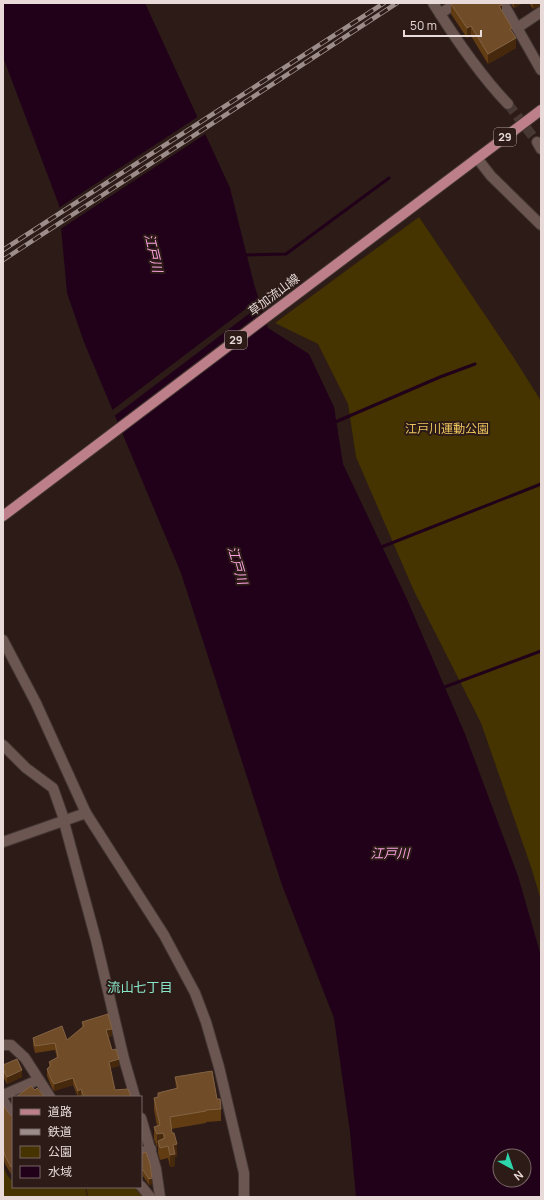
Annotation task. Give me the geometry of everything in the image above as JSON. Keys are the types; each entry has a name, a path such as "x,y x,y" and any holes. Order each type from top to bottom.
{"main road":[{"name":"草加流山線","path":"3,516 541,110"}],"street":[{"path":"433,3 495,91 508,104"},
{"path":"440,14 456,3"},
{"path":"502,3 541,70"},
{"path":"517,28 541,12"},
{"path":"473,161 491,176 541,225"},
{"path":"3,640 36,703 86,814 164,934 195,993 206,1022 219,1067 244,1173 244,1197"},
{"path":"3,745 26,768 53,788 65,822 96,940 124,1059 135,1096"},
{"path":"3,842 86,814"},
{"path":"3,1045 11,1045 18,1051 49,1096"},
{"path":"3,1095 38,1080"},
{"path":"3,1100 12,1115"},
{"path":"142,1125 146,1151 156,1169 160,1197"},
{"path":"142,1187 150,1197"}],"green space":[{"name":"江戸川運動公園","path":"419,217 514,358 541,401 541,900 481,723 414,591 356,457 348,404 318,344 275,323"},
{"path":"3,1166 7,1175 12,1181 12,1188 85,1188 87,1197 3,1197"},
{"path":"86,1188 139,1188 147,1197 88,1197"}],"water":[{"name":"江戸川","path":"3,3 145,3 230,188 254,284 268,328 309,354 334,407 343,464 406,597 465,734 518,876 541,956 541,1197 356,1197 350,1132 334,1018 282,885 181,573 84,342 67,293 59,205 3,57"}],"pier":[{"path":"199,116 207,133 59,230 57,209"},
{"path":"260,298 262,304 113,417 111,411"},
{"path":"265,310 268,322 120,435 116,423"}],"building":[{"path":"501,3 502,5 499,6 516,38 488,54 471,26 467,28 451,4"},
{"path":"108,1014 112,1029 106,1030 112,1050 116,1049 119,1059 109,1062 115,1090 128,1089 131,1096 84,1096 81,1089 78,1091 73,1078 54,1084 52,1081 47,1069 51,1065 49,1062 58,1057 55,1043 35,1046 33,1038 62,1026 67,1040 84,1026 82,1022"},
{"path":"17,1059 22,1070 7,1077 3,1069 3,1065"},
{"path":"212,1071 217,1099 220,1099 221,1109 206,1110 170,1117 172,1133 174,1133 177,1144 173,1145 175,1154 170,1155 168,1146 160,1148 158,1141 165,1138 163,1133 157,1134 154,1127 160,1125 154,1098 158,1097 158,1093 178,1088 175,1077"},
{"path":"31,1086 35,1090 37,1088 44,1096 17,1096"},
{"path":"3,1105 10,1115 12,1115 11,1167 5,1156 3,1148"},
{"path":"146,1152 152,1178 149,1179 142,1170 142,1154"}],"waterway":[{"path":"244,255 286,254 389,178"},
{"path":"333,423 440,377 475,364"},
{"path":"379,548 541,484"},
{"path":"442,688 541,651"}],"tunnel":[{"path":"508,104 537,142"}],"railway":[{"path":"3,250 384,3"},
{"path":"3,260 397,3"}],"district":[{"name":"流山七丁目","path":"140,987"}]}
